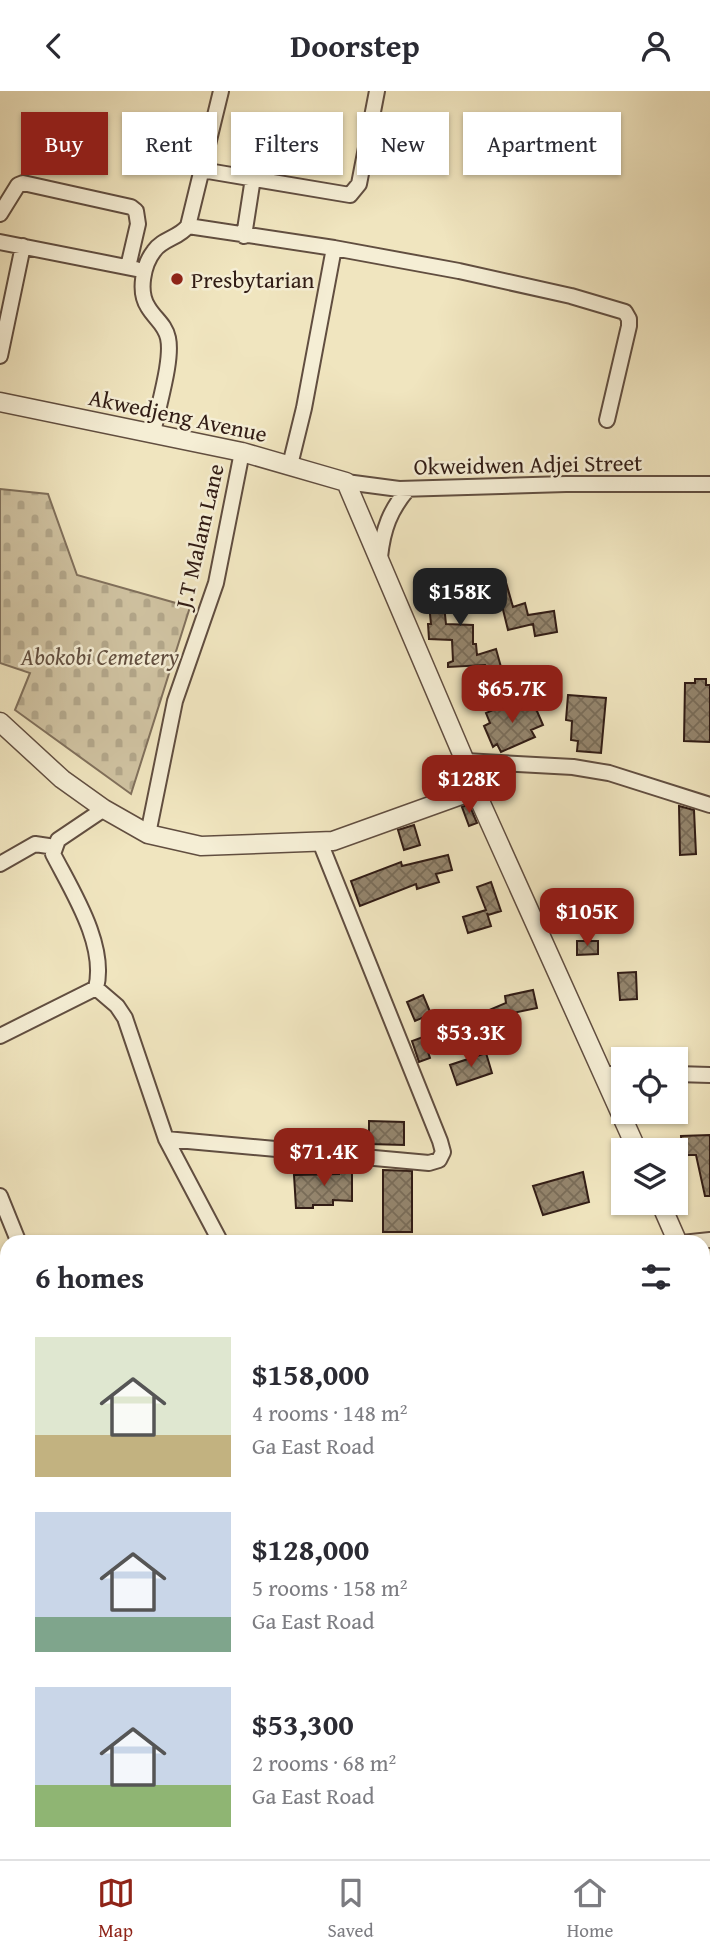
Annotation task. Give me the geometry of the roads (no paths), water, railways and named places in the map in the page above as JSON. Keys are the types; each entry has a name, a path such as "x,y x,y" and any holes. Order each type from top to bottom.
{"street":[{"path":"216,112 221,91"},
{"path":"217,172 350,195 359,184 377,91"},
{"path":"153,434 168,357 168,339 163,323 151,312 143,297 145,270 153,252 188,226 201,175"},
{"path":"244,236 253,178"},
{"path":"0,214 18,185 23,183 131,207 136,211 138,224 128,267"},
{"path":"188,226 334,248 459,271 571,296 625,312 629,326 607,420"},
{"path":"0,242 145,270"},
{"path":"0,356 3,325 23,246"},
{"path":"290,465 304,408 334,248"},
{"name":"Akwedjeng Avenue","path":"0,402 242,452 345,481"},
{"name":"J.T Malam Lane","path":"148,834 175,701 216,583 242,452"},
{"path":"345,481 380,557 475,790 631,1138"},
{"name":"Okweidwen Adjei Street","path":"345,481 375,487 408,489 710,484"},
{"path":"380,557 386,522 394,505 408,489"},
{"path":"0,722 62,779 104,809 148,834 201,846 333,841 475,790"},
{"path":"465,761 573,767 609,773 710,805"},
{"path":"0,1036 96,988 99,976 96,951 82,912 53,853 58,840 104,809"},
{"path":"166,1139 429,1163 439,1160 443,1152 440,1141 320,842"},
{"path":"0,864 35,844 55,847"},
{"path":"96,988 117,1006 125,1018 166,1139 217,1235"},
{"path":"604,1074 611,1074"},
{"path":"688,1075 710,1075"},
{"path":"0,1196 16,1235"},
{"path":"666,1215 676,1235"}],"place":[{"name":"Presbytarian","path":"177,279"}],"park label":[{"name":"Abokobi Cemetery","path":"100,656"}]}
